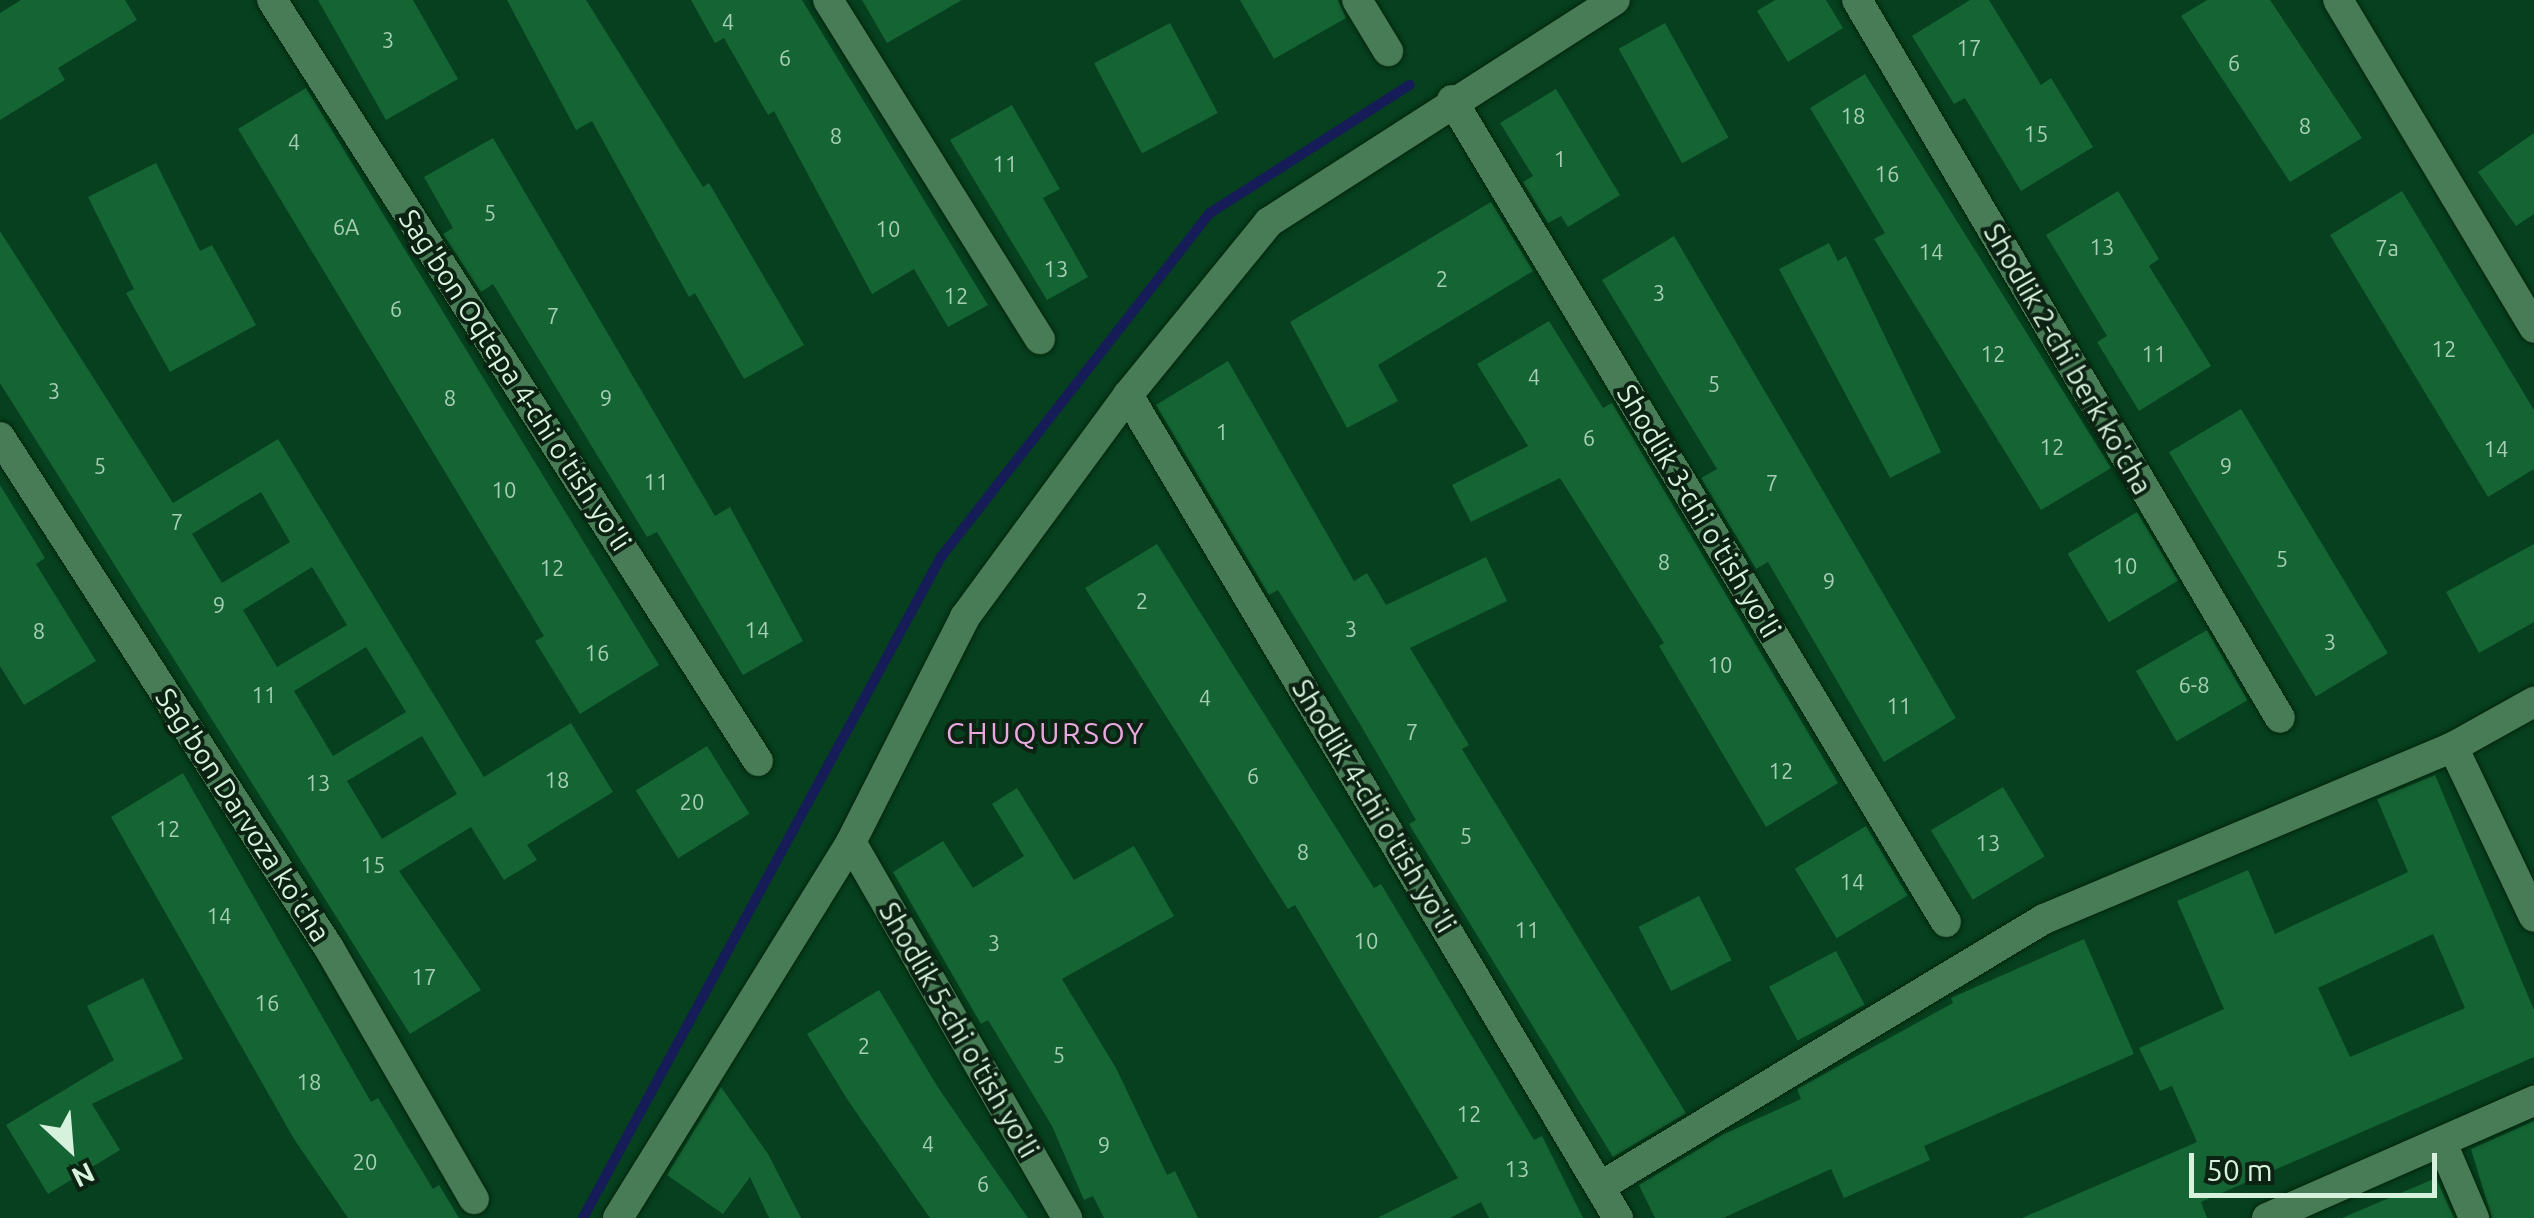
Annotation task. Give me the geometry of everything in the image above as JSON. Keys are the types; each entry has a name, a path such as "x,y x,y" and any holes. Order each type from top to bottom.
{"street":[{"name":"Sag'bon Oqtepa 4-chi o'tish yo'li","path":"272,0 758,761"},
{"path":"828,0 1040,339"},
{"path":"1357,0 1388,51"},
{"path":"618,1218 851,842 965,617 1128,394 1269,222 1452,100 1614,0"},
{"name":"Shodlik 2-chi berk ko'cha","path":"1857,0 2280,718"},
{"path":"2338,0 2534,328"},
{"name":"Shodlik 3-chi o'tish yo'li","path":"1452,100 1946,922"},
{"name":"Shodlik 4-chi o'tish yo'li","path":"1128,394 1618,1218"},
{"name":"Sag'bon Darvoza ko'cha","path":"0,438 329,948 474,1199"},
{"path":"1601,1186 2044,920 2453,747 2534,702"},
{"path":"2453,747 2534,917"},
{"name":"Shodlik 5-chi o'tish yo'li","path":"851,842 1068,1218"},
{"path":"2266,1218 2534,1101"},
{"path":"2442,1143 2474,1218"}],"building":[{"path":"21,0 125,0 137,20 58,68 65,80 0,120 0,13"},
{"path":"318,0 413,0 458,79 386,120"},
{"path":"507,0 586,0 703,187 709,183 804,345 744,379 695,293 689,297 592,121 576,130"},
{"path":"691,0 802,0 988,305 948,327 914,269 872,294 774,111 768,115 724,38 715,43"},
{"path":"862,0 962,0 887,43"},
{"path":"1240,0 1338,0 1346,18 1274,59"},
{"path":"1775,0 1826,0 1843,28 1788,62 1757,11"},
{"path":"1970,0 1989,0 2041,85 2051,78 2093,147 2021,191 1965,98 1954,104 1912,36"},
{"path":"2207,0 2270,0 2362,138 2290,182 2181,16"},
{"path":"1170,23 1218,113 1142,153 1094,63"},
{"path":"1665,23 1729,138 1682,163 1619,49"},
{"path":"1865,74 2111,468 2041,510 1874,239 1885,233 1810,108"},
{"path":"306,88 659,665 580,714 535,641 544,636 238,129"},
{"path":"1556,89 1620,195 1568,227 1561,216 1548,223 1523,182 1533,176 1500,123"},
{"path":"1012,105 1060,189 1043,198 1088,277 1047,300 950,140"},
{"path":"2534,133 2534,214 2516,226 2478,172"},
{"path":"493,138 715,516 730,507 803,641 743,675 657,532 647,537 493,284 481,292 443,234 453,228 424,177"},
{"path":"156,163 200,251 212,245 256,325 170,372 126,293 134,289 88,197"},
{"path":"2118,191 2159,259 2149,266 2211,366 2139,411 2097,342 2107,336 2046,235"},
{"path":"2402,191 2534,410 2534,469 2488,497 2330,235"},
{"path":"1491,202 1533,271 1378,365 1398,401 1347,428 1290,322"},
{"path":"0,231 173,503 278,439 484,777 571,723 613,792 527,845 537,860 504,880 471,827 399,871 481,990 410,1034 0,383","holes":["261,492 290,542 222,583 192,534","312,567 347,625 277,667 243,610","366,647 406,712 333,756 294,691","422,736 457,794 382,839 347,781"]},
{"path":"1674,236 1956,718 1884,762 1768,562 1756,569 1701,478 1717,469 1602,280"},
{"path":"1829,243 1838,261 1846,256 1941,452 1890,478 1779,269"},
{"path":"1549,321 1603,408 1612,403 1838,783 1766,827 1659,646 1664,643 1560,478 1471,522 1452,485 1528,446 1477,364"},
{"path":"1228,361 1354,581 1367,573 1386,605 1486,557 1507,601 1410,648 1469,745 1462,749 1686,1113 1613,1157 1409,824 1416,820 1357,719 1278,590 1269,595 1156,405"},
{"path":"2241,409 2388,653 2316,697 2169,452"},
{"path":"0,485 45,558 36,564 96,661 24,705 0,666"},
{"path":"2137,512 2178,581 2109,622 2068,554"},
{"path":"1157,544 1374,888 1381,884 1534,1140 1542,1136 1583,1218 1489,1218 1481,1202 1450,1218 1377,1218 1458,1178 1295,905 1288,909 1085,588"},
{"path":"2534,544 2534,622 2479,653 2446,592"},
{"path":"2207,630 2248,700 2176,741 2136,671"},
{"path":"707,746 749,814 678,858 636,791"},
{"path":"183,773 371,1102 378,1098 433,1189 439,1185 459,1218 348,1218 294,1139 111,817"},
{"path":"2435,775 2534,1010 2534,1057 2201,1202 2207,1218 2022,1218 2197,1142 2172,1086 2160,1091 2139,1048 2224,1009 2177,901 2248,870 2275,934 2408,872 2377,799","holes":["2433,934 2465,1008 2350,1057 2318,988"]},
{"path":"2003,787 2045,856 1973,900 1931,830"},
{"path":"1017,788 1074,880 1134,846 1174,916 1062,979 1116,1068 1167,1175 1175,1171 1198,1218 1104,1218 1093,1196 1084,1200 1052,1126 988,1020 981,1024 893,872 943,841 973,888 1024,856 992,804"},
{"path":"1866,826 1908,895 1837,938 1795,869"},
{"path":"1699,896 1732,960 1671,991 1638,927"},
{"path":"2084,939 2134,1054 1924,1146 1930,1160 1844,1198 1831,1169 1723,1218 1655,1218 1639,1185 1724,1134 1801,1099 1797,1089 1953,1003 1951,998"},
{"path":"1836,951 1865,1005 1798,1041 1769,987"},
{"path":"143,978 183,1059 92,1104 120,1150 48,1194 6,1125 114,1060 87,1006"},
{"path":"879,990 939,1089 1028,1218 930,1218 849,1102 807,1034"},
{"path":"721,1087 768,1154 801,1218 769,1218 750,1177 723,1214 667,1175"},
{"path":"2534,1121 2534,1218 2492,1218 2471,1149"},
{"path":"2436,1178 2454,1218 2342,1218"}],"waterway":[{"path":"583,1218 941,557 1210,213 1409,85"}],"district":[{"name":"CHUQURSOY","path":"1046,733"}]}
